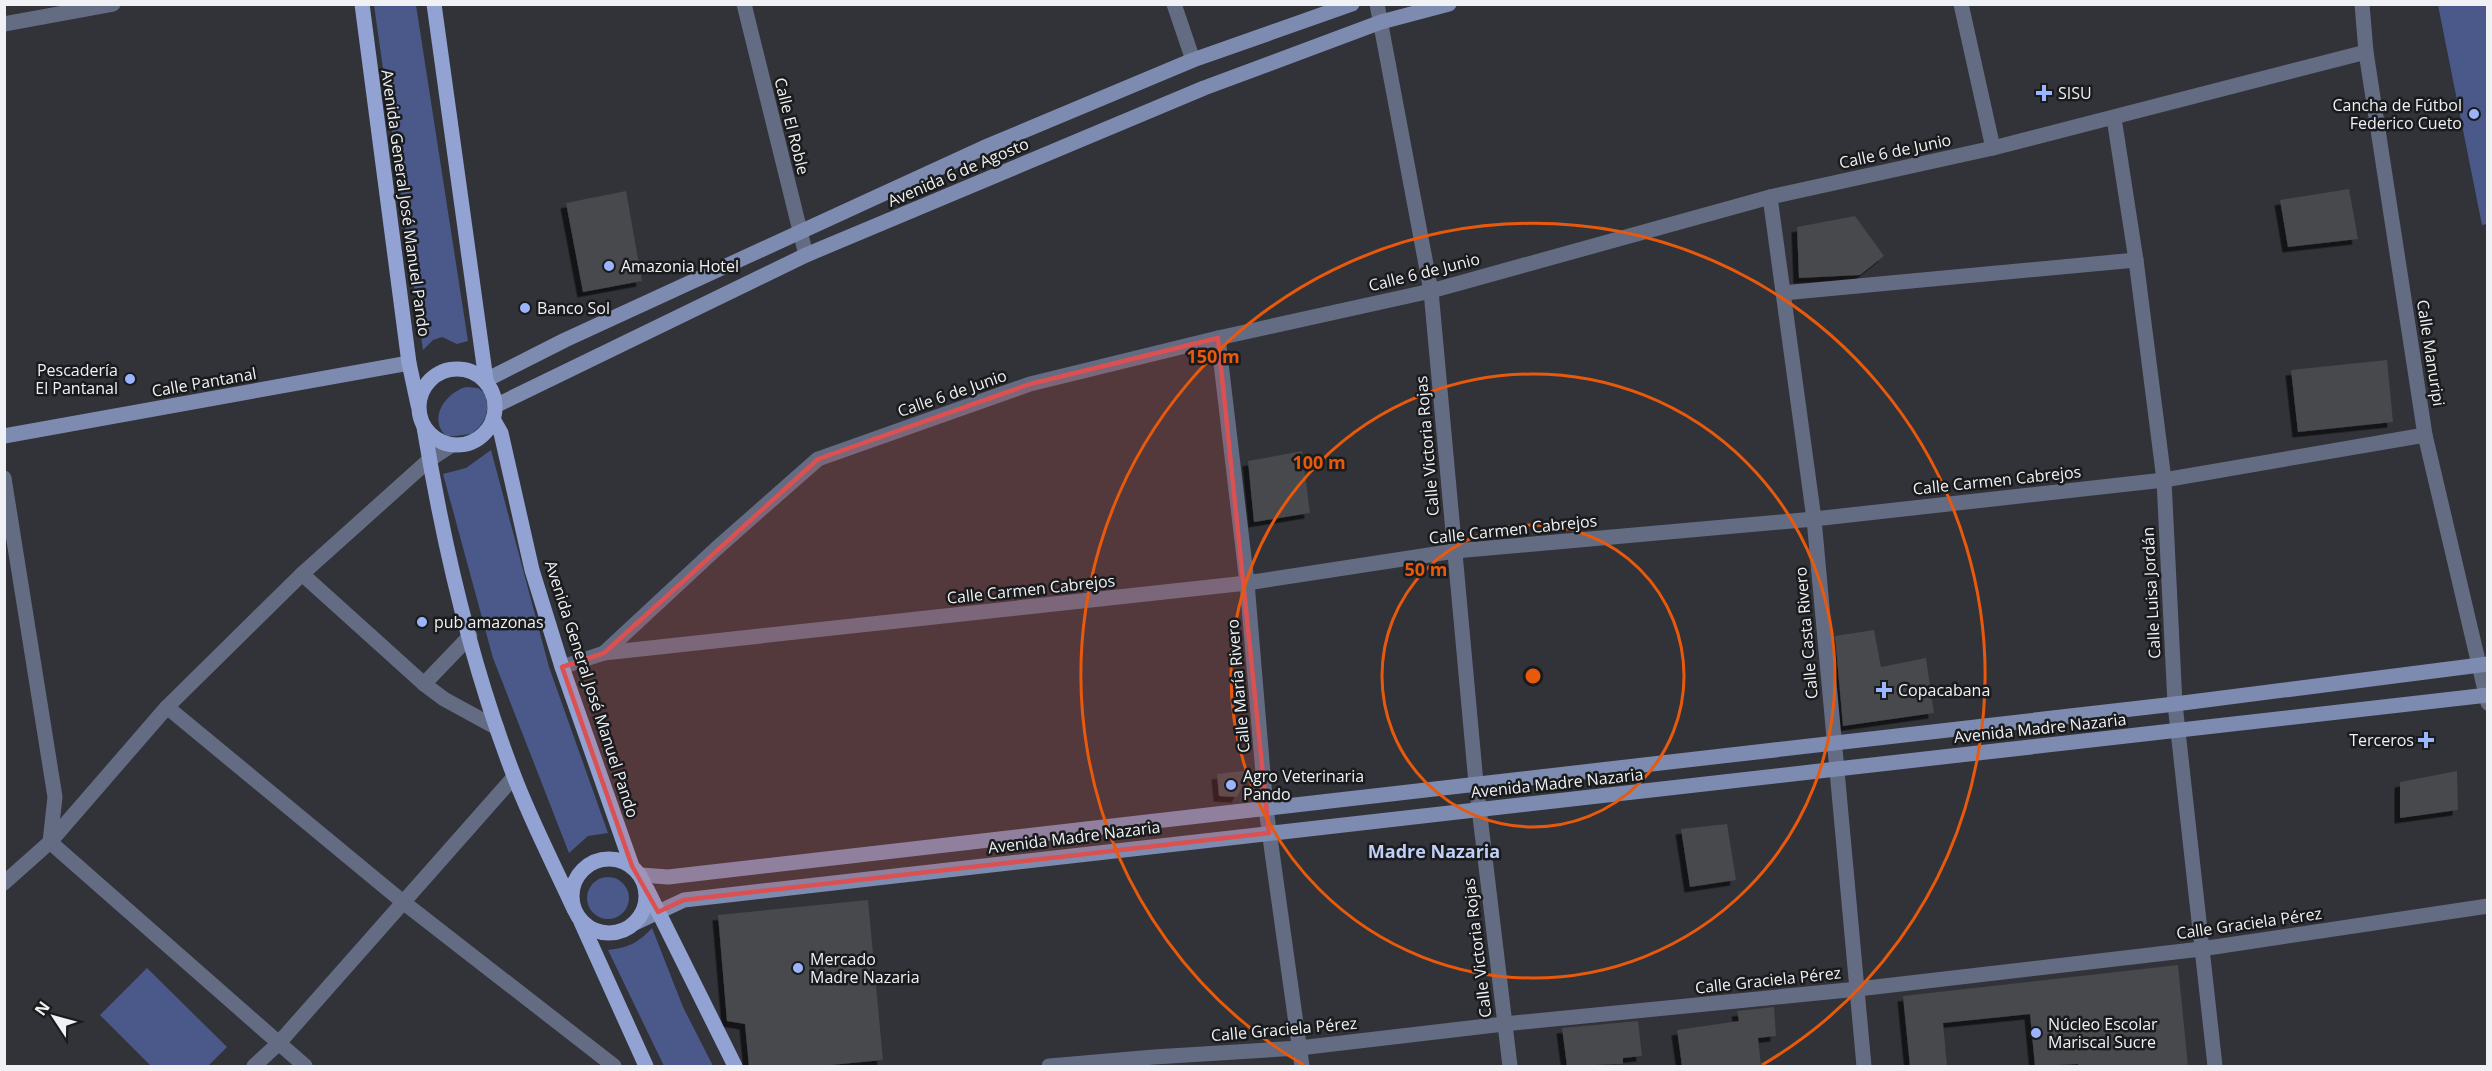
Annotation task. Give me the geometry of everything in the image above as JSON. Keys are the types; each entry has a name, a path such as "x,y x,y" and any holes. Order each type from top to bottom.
{"main road":[{"name":"Avenida General José Manuel Pando","path":"362,4 409,363 418,405"},
{"path":"424,427 436,439 452,446 465,445 481,437 494,412 486,380 434,4"},
{"path":"409,363 438,374"},
{"path":"486,380 466,369 452,369 438,374 424,387 418,405 455,587 514,777 646,1066"},
{"name":"Avenida General José Manuel Pando","path":"494,412 501,433 532,570 562,667 640,876 735,1066"},
{"path":"608,859 640,876 647,900 643,913 625,930 612,934 588,927 577,914 573,887 585,868 608,859"}],"street":[{"path":"4,24 113,4"},
{"name":"Calle El Roble","path":"744,4 806,255"},
{"path":"1174,4 1193,60"},
{"name":"Avenida 6 de Agosto","path":"486,380 565,340 983,148 1193,60 1352,4"},
{"name":"Calle Victoria Rojas","path":"1377,4 1431,291 1476,783 1509,1066"},
{"name":"Avenida 6 de Agosto","path":"494,412 806,255 1204,88 1381,22 1449,4"},
{"path":"1961,4 1993,148"},
{"name":"Calle Manuripi","path":"2362,4 2366,52 2425,435 2484,665 2487,698"},
{"name":"Calle 6 de Junio","path":"562,667 604,652 818,459 1030,384 1218,338 1431,291 1770,197 1993,148 2366,52"},
{"name":"Calle Luisa Jordán","path":"2114,118 2136,260 2164,480 2175,704 2215,1066"},
{"name":"Calle Casta Rivero","path":"1770,197 1814,519 1864,1066"},
{"path":"1783,293 2136,260"},
{"name":"Calle María Rivero","path":"1218,338 1247,583 1266,809 1302,1066"},
{"name":"Calle Pantanal","path":"4,436 409,363"},
{"name":"Calle Carmen Cabrejos","path":"604,652 1247,583 1455,551 1814,519 2164,480 2425,435"},
{"path":"4,883 50,842 167,707 302,574 429,460 452,446"},
{"path":"4,478 55,797 50,842"},
{"path":"302,574 424,684 444,699 497,728"},
{"path":"424,684 470,636"},
{"name":"Avenida Madre Nazaria","path":"640,876 668,877 1266,809 1834,741 2175,704 2484,665"},
{"name":"Avenida Madre Nazaria","path":"635,923 684,900 1836,769 2487,698"},
{"path":"167,707 403,902 614,1066"},
{"path":"254,1066 278,1044 514,777"},
{"path":"50,842 305,1066"},
{"name":"Calle Graciela Pérez","path":"1049,1066 1154,1062 1858,989 2201,949 2487,906"}],"highlighted area":[{"path":"1218,338 1269,833 684,900 658,912 632,866 562,667 604,653 818,459 1030,384"}],"shaded area":[{"path":"374,5 416,5 468,341 457,344 442,337 433,340 423,350"},
{"name":"Cancha de Fútbol Federico Cueto","path":"2438,5 2487,5 2487,224 2482,225"},
{"path":"466,387 478,388 485,393 487,411 483,421 471,434 447,437 441,430 439,422 441,407 451,395"},
{"path":"491,450 549,667 608,833 588,836 569,853 493,658 443,474 466,468"},
{"path":"608,877 616,878 623,883 628,890 628,906 623,913 616,918 608,919 600,918 593,913 588,906 587,898 588,890 593,883 600,878"},
{"path":"652,928 683,1007 713,1066 664,1066 608,950 632,944"},
{"path":"147,968 227,1047 208,1066 151,1066 100,1015"}],"building":[{"path":"2349,189 2358,239 2288,247 2280,200"},
{"path":"626,191 642,281 583,292 566,203"},
{"path":"1855,216 1884,256 1860,275 1799,278 1797,227"},
{"path":"2387,360 2393,422 2298,432 2291,370"},
{"path":"1302,451 1310,513 1254,522 1248,461"},
{"name":"Copacabana","path":"1874,630 1881,667 1926,658 1934,713 1843,726 1835,636"},
{"name":"Agro Veterinaria Pando","path":"1251,770 1237,797 1219,796 1217,774"},
{"path":"2457,771 2458,810 2400,818 2400,782"},
{"path":"1727,824 1736,880 1690,887 1681,829"},
{"name":"Mercado Madre Nazaria","path":"868,900 883,1060 820,1066 749,1066 745,1024 727,1021 718,915"},
{"name":"Núcleo Escolar Mariscal Sucre","path":"2178,965 2188,1066 2078,1066 2078,1064 2035,1066 2030,1014 1943,1023 1947,1066 1910,1066 1903,996"},
{"path":"1774,1007 1776,1036 1758,1038 1761,1066 1682,1066 1677,1030 1739,1021 1737,1011"},
{"path":"1638,1021 1642,1056 1623,1058 1623,1064 1567,1066 1562,1028"}],"place":[{"name":"SISU","path":"2044,93"},
{"name":"Cancha de Fútbol Federico Cueto","path":"2474,114"},
{"name":"Amazonia Hotel","path":"609,266"},
{"name":"Banco Sol","path":"525,308"},
{"name":"Pescadería El Pantanal","path":"130,379"},
{"name":"pub amazonas","path":"422,622"},
{"name":"Copacabana","path":"1884,690"},
{"name":"Terceros","path":"2426,740"},
{"name":"Agro Veterinaria Pando","path":"1231,785"},
{"name":"Mercado Madre Nazaria","path":"798,968"},
{"name":"Núcleo Escolar Mariscal Sucre","path":"2036,1033"}],"district":[{"name":"Madre Nazaria","path":"1434,851"}]}
